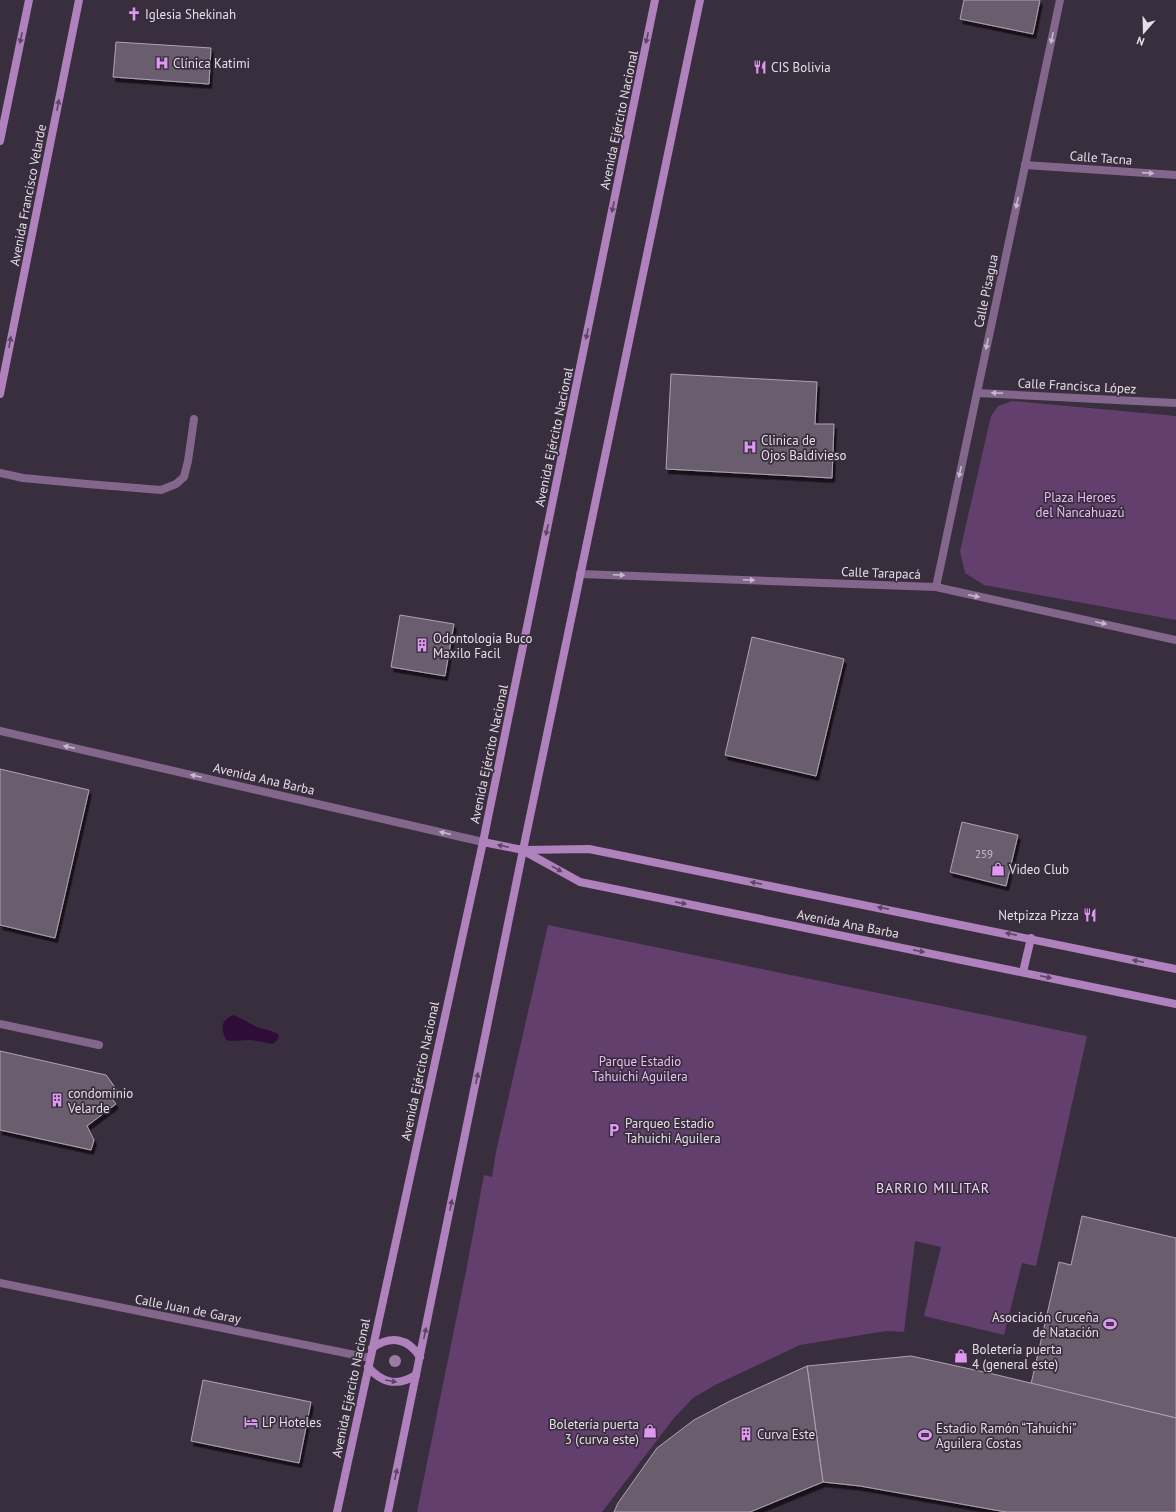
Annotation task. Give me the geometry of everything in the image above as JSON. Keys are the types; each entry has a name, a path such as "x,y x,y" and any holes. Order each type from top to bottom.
{"street":[{"path":"0,141 29,0"},
{"name":"Avenida Francisco Velarde","path":"0,394 79,0"},
{"name":"Avenida Ejército Nacional","path":"338,1512 372,1348 483,842 655,0"},
{"path":"388,1512 523,850 700,0"},
{"name":"Calle Pisagua","path":"936,587 1060,0"},
{"name":"Calle Tacna","path":"1025,165 1176,175"},
{"name":"Calle Francisca López","path":"977,393 1176,403"},
{"path":"0,473 23,478 161,490 176,484 184,477 188,461 194,418"},
{"name":"Calle Tarapacá","path":"580,574 936,587 1176,640"},
{"name":"Avenida Ana Barba","path":"0,731 483,842 523,850 589,849 1176,969"},
{"name":"Avenida Ana Barba","path":"523,850 580,882 1176,1004"},
{"path":"1023,972 1030,938"},
{"path":"0,1024 99,1045"},
{"name":"Calle Juan de Garay","path":"0,1283 370,1358"},
{"path":"372,1348 389,1340 398,1340 415,1349 420,1357"},
{"path":"368,1367 382,1379 390,1382 408,1380 416,1375"}],"green space":[{"name":"Plaza Heroes del Ñancahuazú","path":"1012,401 1176,416 1176,620 984,585 965,573 960,551 991,416 998,406"},
{"name":"Parque Estadio Tahuichi Aguilera","path":"548,925 1087,1036 1036,1266 1022,1263 1004,1335 924,1316 941,1247 915,1241 904,1332 886,1331 800,1345 715,1385 693,1398 674,1418 602,1512 417,1512 484,1175 492,1177 496,1152"}],"shaded area":[{"path":"233,1015 257,1027 276,1033 279,1035 278,1039 273,1044 251,1040 226,1040 223,1032 223,1025 229,1017"}],"building":[{"path":"964,0 1040,0 1033,34 960,19"},
{"name":"Clínica Katimi","path":"116,42 211,48 209,84 113,77"},
{"name":"Clinica de Ojos Baldivieso","path":"671,374 817,382 815,424 834,424 832,478 666,469"},
{"name":"Odontologia Buco Maxilo Facil","path":"400,615 454,624 445,676 391,667"},
{"path":"752,637 844,659 816,776 725,755"},
{"path":"0,769 89,790 55,938 0,925"},
{"path":"962,822 1018,835 1006,886 950,872"},
{"name":"condominio Velarde","path":"0,1051 106,1075 117,1090 110,1096 116,1104 87,1126 94,1140 91,1150 0,1130"},
{"name":"Asociación Cruceña de Natación","path":"1082,1216 1176,1238 1176,1418 1031,1384 1059,1262 1071,1265"},
{"name":"Estadio Ramón “Tahuichi” Aguilera Costas","path":"911,1356 1176,1418 1176,1512 1006,1512 860,1486 823,1482 807,1366"},
{"name":"Curva Este","path":"807,1366 823,1482 750,1512 614,1512 618,1503 657,1448 694,1420 730,1401"},
{"name":"LP Hoteles","path":"203,1380 311,1402 299,1463 191,1441"}],"place":[{"name":"Iglesia Shekinah","path":"134,14"},
{"name":"Clínica Katimi","path":"162,63"},
{"name":"CIS Bolivia","path":"760,67"},
{"name":"Clinica de Ojos Baldivieso","path":"750,447"},
{"name":"Odontologia Buco Maxilo Facil","path":"422,645"},
{"name":"Video Club","path":"998,869"},
{"name":"Netpizza Pizza","path":"1090,915"},
{"name":"condominio Velarde","path":"57,1100"},
{"name":"Parqueo Estadio Tahuichi Aguilera","path":"614,1130"},
{"name":"Asociación Cruceña de Natación","path":"1110,1324"},
{"name":"Boletería puerta 4 (general este)","path":"961,1356"},
{"name":"LP Hoteles","path":"251,1422"},
{"name":"Boletería puerta 3 (curva este)","path":"650,1431"},
{"name":"Curva Este","path":"746,1434"},
{"name":"Estadio Ramón “Tahuichi” Aguilera Costas","path":"925,1435"}],"district":[{"name":"BARRIO MILITAR","path":"933,1188"}]}
